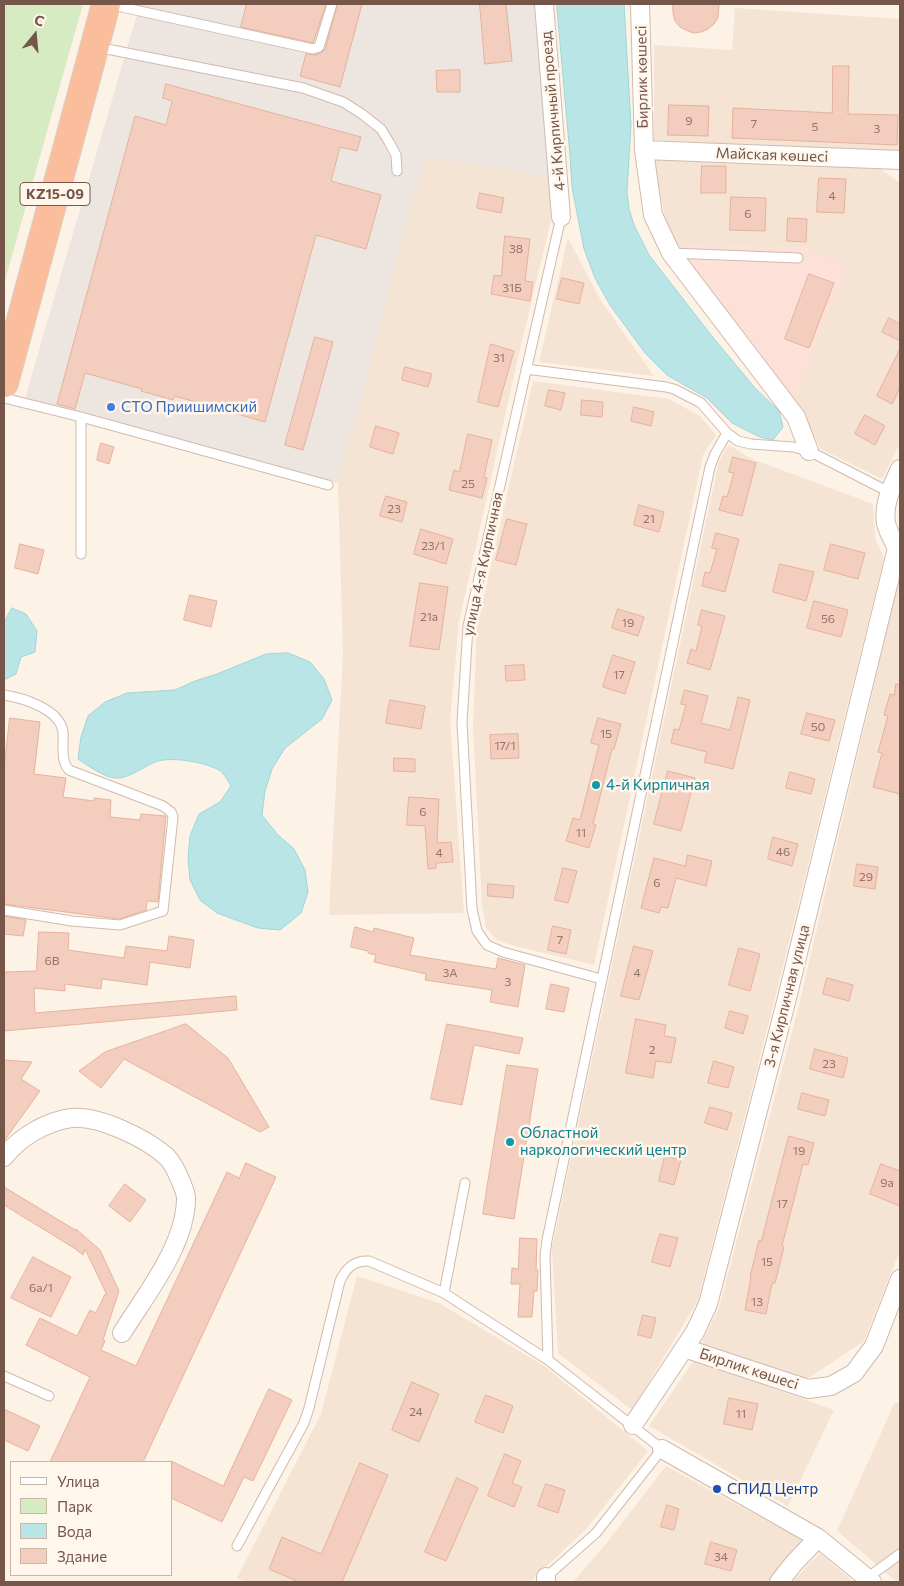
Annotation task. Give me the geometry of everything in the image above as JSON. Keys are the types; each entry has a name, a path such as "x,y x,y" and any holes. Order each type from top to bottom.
{"highway":[{"name":"KZ15-09","path":"4,384 107,4"}],"street":[{"name":"4-й Кирпичный проезд","path":"544,4 561,217"},
{"name":"Бирлик көшесі","path":"640,4 644,150 652,215 671,253 796,417 809,452"},
{"name":"Майская көшесі","path":"644,150 900,160"},
{"name":"3-я Кирпичная улица","path":"633,1425 695,1332 708,1304 786,1002 899,548 886,523 886,508 889,492 900,470"},
{"path":"4,1157 24,1138 47,1124 72,1118 95,1120 123,1130 148,1143 168,1159 187,1196 184,1221 172,1252 122,1333"},
{"name":"Бирлик көшесі","path":"684,1348 808,1389 831,1386 854,1373 874,1346 900,1279"},
{"path":"662,1449 818,1538 869,1580"},
{"path":"779,1582 818,1538"}],"lane":[{"path":"107,4 313,49 320,47 332,4"},
{"path":"94,47 303,88 343,102 381,129 396,155 397,171"},
{"name":"улица 4-я Кирпичная","path":"561,217 468,626 462,722 472,909 477,931 488,945 503,952 601,979"},
{"path":"671,253 798,258"},
{"path":"526,369 674,389 701,403 727,433 738,440 751,444 793,447 809,452 889,492"},
{"path":"4,398 81,417 328,485"},
{"path":"81,417 81,554"},
{"path":"548,1360 545,1274 547,1240 710,467 727,433"},
{"path":"4,695 19,697 33,702 58,721 63,733 64,762 69,770 163,806 171,812 173,817 163,911 120,925 72,921 4,910"},
{"path":"444,1293 465,1183"},
{"path":"237,1546 304,1423 340,1282 346,1270 356,1262 370,1260 444,1293 548,1360 662,1449 596,1533 544,1581"},
{"path":"4,1376 49,1396"},
{"path":"869,1580 900,1554"}],"shaded area":[{"path":"140,4 534,4 549,177 425,156 338,483 25,398"},
{"path":"735,8 900,19 900,152 654,140 654,45 732,50"},
{"path":"425,156 549,177 553,212 516,366 459,622 450,720 464,913 329,915 343,654 338,483"},
{"path":"652,159 879,168 900,183 900,443 882,479 821,449 794,399 845,266 806,248 676,245 665,216"},
{"path":"568,238 601,301 654,376 539,362"},
{"path":"676,245 806,248 846,266 794,399"},
{"path":"533,381 669,399 700,416 716,435 703,455 594,965 497,940 486,928 482,905 473,726 477,627"},
{"path":"729,445 752,459 873,504 875,538 884,558 698,1300 632,1410 558,1353 552,1248 719,461"},
{"path":"900,575 900,1250 864,1341 807,1379 701,1344 719,1308 798,1009"},
{"path":"357,1276 439,1303 544,1366 648,1451 587,1528 531,1581 245,1582 237,1578 321,1414"},
{"path":"694,1360 834,1410 788,1506 649,1426"},
{"path":"895,1402 900,1404 900,1582 897,1582 837,1531"},
{"path":"666,1466 804,1541 768,1582 573,1582 605,1545"},
{"path":"820,1553 853,1582 792,1582"}],"green space":[{"path":"4,4 83,4 4,284"}],"water":[{"path":"557,4 624,4 631,125 627,192 629,209 634,225 649,255 711,335 755,388 779,411 783,427 773,440 760,437 732,423 707,398 667,375 645,353 610,305 595,278 584,249 572,187"},
{"path":"12,608 26,614 37,631 35,652 21,657 16,674 4,680 4,623"},
{"path":"288,653 310,662 324,679 332,700 322,719 285,748 272,769 265,791 262,815 277,834 294,849 305,870 308,892 301,913 280,930 258,928 217,913 200,900 190,880 188,858 190,836 199,814 220,802 231,786 221,771 196,762 162,760 121,778 116,778 102,774 78,759 81,737 88,716 105,702 127,693 175,690 266,654"}],"building":[{"path":"247,4 326,4 313,43 241,27"},
{"path":"338,4 362,4 340,87 300,76 306,54 315,55 325,49"},
{"path":"480,4 506,4 512,61 485,64"},
{"path":"673,4 719,4 718,18 708,29 694,33 680,27 675,21"},
{"path":"833,66 849,66 848,114 898,115 897,145 732,138 733,108 832,113"},
{"path":"460,70 460,92 437,92 436,71"},
{"path":"166,84 361,137 357,151 340,147 331,181 381,195 366,249 316,235 265,422 175,396 173,400 85,373 75,409 57,404 135,116 166,125 172,101 163,98"},
{"path":"669,105 709,106 708,136 668,135"},
{"path":"702,166 726,166 726,193 701,193"},
{"path":"819,178 846,179 844,213 817,212"},
{"path":"480,193 504,198 501,213 477,208"},
{"path":"731,197 766,198 765,231 730,230"},
{"path":"788,218 807,219 806,242 787,241"},
{"path":"505,236 530,239 525,281 533,282 530,301 491,294 494,275 501,276"},
{"path":"809,274 834,283 809,348 785,339"},
{"path":"562,278 584,283 579,304 557,299"},
{"path":"889,318 900,324 900,341 882,332"},
{"path":"315,337 333,342 303,450 285,445"},
{"path":"491,344 514,351 498,407 478,402"},
{"path":"900,349 900,388 892,404 877,396"},
{"path":"405,367 432,374 428,387 402,380"},
{"path":"549,390 565,393 561,410 545,406"},
{"path":"582,400 603,402 602,417 581,415"},
{"path":"634,407 654,412 651,426 631,421"},
{"path":"865,415 885,426 875,445 855,434"},
{"path":"376,426 399,433 393,454 370,447"},
{"path":"468,434 492,440 484,477 487,478 482,498 449,490 454,470 459,472"},
{"path":"101,443 114,447 109,464 97,460"},
{"path":"733,457 756,463 742,516 719,510 723,496 727,497 734,473 729,472"},
{"path":"386,496 407,502 402,522 380,516"},
{"path":"639,505 664,512 659,532 634,525"},
{"path":"507,519 527,524 516,565 496,560"},
{"path":"421,529 453,539 446,564 414,554"},
{"path":"716,533 739,539 725,592 702,586 705,572 710,573 717,549 712,548"},
{"path":"20,544 44,550 38,574 15,568"},
{"path":"831,544 865,553 858,579 824,570"},
{"path":"780,564 814,572 806,601 773,592"},
{"path":"420,583 448,587 439,650 410,646"},
{"path":"190,595 217,601 211,627 184,620"},
{"path":"814,601 848,610 841,637 807,628"},
{"path":"618,609 644,617 638,636 612,628"},
{"path":"702,610 725,616 710,670 687,663 691,649 696,651 702,626 698,625"},
{"path":"613,655 635,662 625,694 603,687"},
{"path":"524,665 525,680 506,681 505,666"},
{"path":"896,684 900,685 900,794 873,787 882,753 878,752 888,716 884,715 890,694 894,695"},
{"path":"685,690 708,696 701,723 730,730 738,697 750,700 733,769 704,762 707,752 671,743 674,729 679,730 686,705 681,704"},
{"path":"390,700 425,706 421,729 386,723"},
{"path":"807,713 835,720 829,741 801,734"},
{"path":"10,718 40,722 34,774 66,778 63,797 94,801 94,798 111,800 110,817 140,820 141,814 166,816 158,902 147,901 146,910 119,919 4,904 4,768"},
{"path":"598,718 621,724 614,749 612,749 593,824 596,825 589,848 566,841 573,818 580,820 599,745 591,743"},
{"path":"518,734 519,758 491,759 490,735"},
{"path":"394,758 415,759 415,772 394,771"},
{"path":"668,771 695,778 681,831 654,824"},
{"path":"790,772 815,779 811,794 786,788"},
{"path":"409,797 439,799 437,843 451,842 453,862 436,863 436,868 428,869 425,826 407,825"},
{"path":"773,837 798,844 792,866 768,859"},
{"path":"688,855 712,861 706,886 676,878 668,908 661,907 659,913 641,908 654,858 685,866"},
{"path":"857,864 878,867 875,889 854,886"},
{"path":"563,868 577,871 568,903 555,900"},
{"path":"488,884 514,886 513,898 488,896"},
{"path":"4,916 26,920 23,936 4,934"},
{"path":"553,926 571,930 566,954 548,950"},
{"path":"355,927 373,932 374,928 414,938 410,955 496,969 498,958 525,965 518,1007 490,1002 492,990 425,980 426,974 374,962 376,955 351,947"},
{"path":"39,932 69,933 68,950 124,958 126,946 167,951 169,936 194,940 190,968 150,962 147,985 102,979 101,989 65,984 65,991 34,988 35,1013 236,996 237,1010 4,1031 4,972 36,971"},
{"path":"634,946 653,951 639,1000 621,996"},
{"path":"739,948 760,954 750,991 729,985"},
{"path":"827,978 853,985 849,1001 823,994"},
{"path":"551,984 569,988 564,1012 546,1009"},
{"path":"730,1011 748,1016 743,1034 725,1028"},
{"path":"636,1019 666,1025 664,1036 676,1038 671,1063 656,1061 653,1078 626,1073"},
{"path":"186,1024 228,1058 269,1127 260,1132 124,1059 101,1088 79,1071 105,1052"},
{"path":"447,1024 523,1038 519,1054 474,1045 462,1105 431,1099"},
{"path":"815,1049 848,1058 843,1078 810,1069"},
{"path":"4,1060 32,1062 21,1079 40,1091 4,1141"},
{"path":"714,1061 734,1067 728,1088 708,1083"},
{"name":"Областной наркологический центр","path":"507,1065 538,1069 514,1219 483,1214"},
{"path":"802,1093 829,1100 825,1116 798,1109"},
{"path":"710,1107 732,1113 727,1130 705,1123"},
{"path":"789,1136 814,1143 808,1165 803,1164 782,1246 784,1247 775,1283 772,1283 766,1314 745,1310 750,1277 759,1240 761,1241"},
{"path":"665,1156 681,1160 674,1185 659,1181"},
{"path":"246,1163 276,1177 143,1461 50,1461 90,1377 26,1345 40,1318 77,1336 90,1310 96,1313 105,1294 107,1295 85,1249 83,1255 4,1205 4,1187 77,1231 76,1229 100,1250 119,1291 101,1350 136,1366 227,1172 239,1178"},
{"path":"881,1164 900,1171 900,1206 870,1194"},
{"path":"125,1184 146,1200 130,1222 109,1206"},
{"path":"660,1234 678,1238 670,1267 652,1262"},
{"path":"520,1238 537,1239 537,1291 534,1291 532,1317 518,1317 520,1284 511,1284 512,1268 518,1269"},
{"path":"33,1257 71,1277 51,1317 11,1298"},
{"path":"643,1315 656,1318 651,1338 638,1335"},
{"path":"412,1382 439,1394 419,1442 392,1430"},
{"path":"269,1389 292,1400 253,1481 244,1477 222,1522 172,1498 172,1461 223,1486"},
{"path":"486,1395 513,1406 503,1433 475,1422"},
{"path":"729,1398 758,1404 752,1430 724,1424"},
{"path":"4,1409 40,1426 28,1451 4,1440"},
{"path":"505,1454 521,1461 512,1483 522,1487 514,1507 488,1496"},
{"path":"360,1463 388,1475 342,1582 299,1582 269,1569 282,1537 321,1554"},
{"path":"457,1478 478,1488 446,1561 425,1552"},
{"path":"546,1484 565,1490 558,1513 538,1506"},
{"path":"667,1505 679,1509 674,1530 661,1527"},
{"path":"711,1542 737,1550 731,1571 705,1564"}],"place":[{"name":"СТО Приишимский","path":"111,407"},
{"name":"4-й Кирпичная","path":"596,785"},
{"name":"Областной наркологический центр","path":"510,1142"},
{"name":"СПИД Центр","path":"717,1489"}]}
